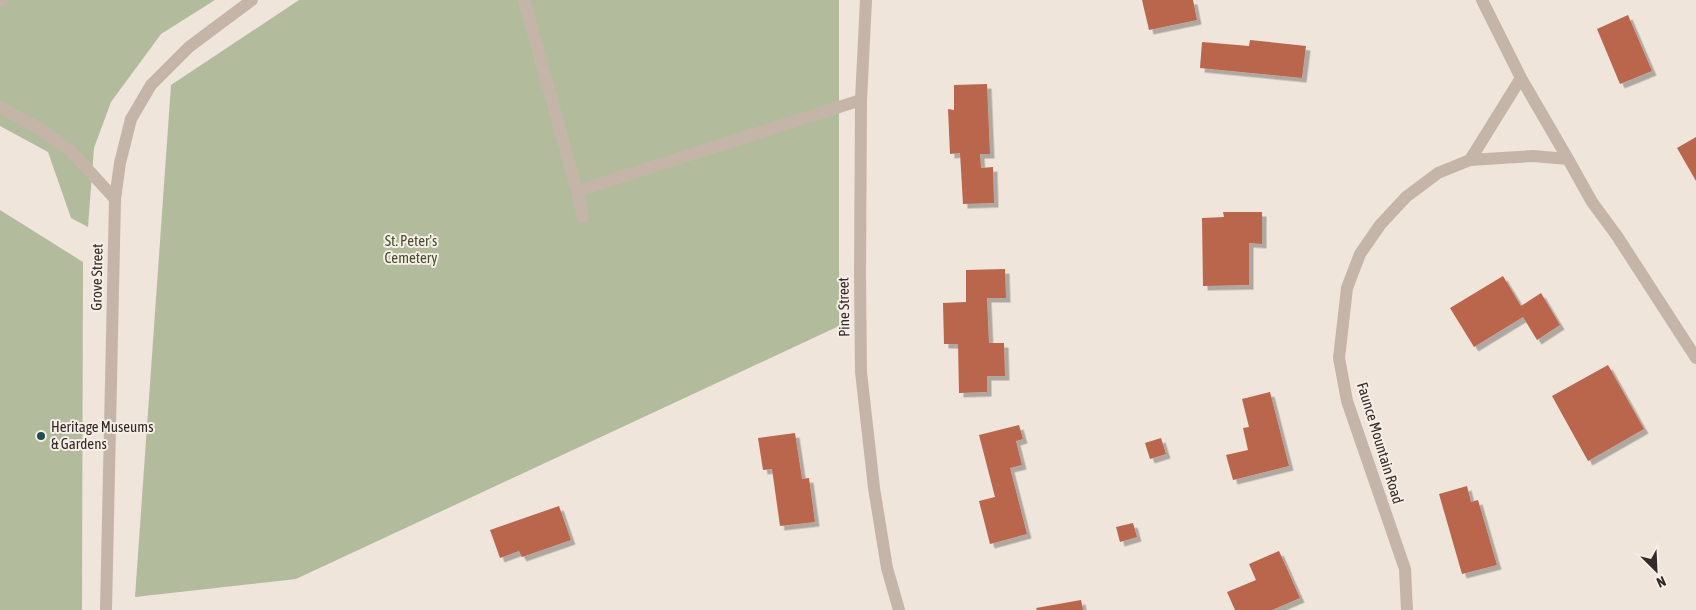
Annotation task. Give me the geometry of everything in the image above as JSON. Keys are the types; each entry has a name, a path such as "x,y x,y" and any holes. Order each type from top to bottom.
{"street":[{"name":"Grove Street","path":"106,610 115,199 120,164 130,119 151,85 189,47 252,0"},
{"path":"524,0 583,217"},
{"name":"Pine Street","path":"866,0 861,100 861,372 874,488 888,568 899,610"},
{"path":"1482,0 1521,78 1592,202 1617,236 1696,358"},
{"path":"1470,160 1521,78"},
{"path":"577,191 861,100"},
{"path":"0,107 40,129 71,151 115,199"},
{"name":"Faunce Mountain Road","path":"1407,610 1405,569 1348,402 1339,358 1347,288 1360,254 1380,225 1406,197 1438,173 1470,160 1533,156 1568,159"}],"green space":[{"path":"0,0 215,0 161,34 111,102 94,148 88,227 71,218 48,152 0,126"},
{"name":"St. Peter's Cemetery","path":"299,0 839,0 839,326 296,579 135,597 171,85"},
{"name":"Heritage Museums & Gardens","path":"0,210 83,262 82,610 0,610"}],"building":[{"path":"1142,0 1193,0 1197,20 1149,30"},
{"path":"1628,15 1652,71 1620,84 1597,29"},
{"path":"1250,40 1306,46 1302,78 1200,68 1202,42 1249,46"},
{"path":"987,84 990,154 980,154 981,168 993,167 994,203 963,204 960,153 950,154 948,109 954,110 954,85"},
{"path":"1696,137 1696,181 1677,148"},
{"path":"1223,212 1262,212 1262,244 1249,243 1249,285 1203,286 1202,218 1224,217"},
{"path":"1005,269 1006,298 987,298 989,343 1004,343 1005,376 987,376 987,392 959,393 958,344 944,344 943,303 966,302 966,270"},
{"path":"1503,276 1521,306 1541,293 1560,325 1537,340 1523,317 1474,347 1450,308"},
{"path":"1608,365 1644,429 1588,461 1552,396"},
{"path":"1270,392 1289,466 1233,480 1226,455 1248,450 1243,428 1249,427 1242,399"},
{"path":"1019,425 1023,439 1016,441 1022,465 1010,468 1027,534 990,544 979,501 995,497 979,435"},
{"path":"795,433 802,479 809,478 815,522 780,526 772,469 763,470 758,438"},
{"path":"1161,438 1166,454 1150,459 1145,443"},
{"path":"1467,486 1471,502 1478,500 1497,565 1462,574 1439,494"},
{"path":"559,506 571,540 522,557 519,551 500,558 490,530"},
{"path":"1133,523 1137,537 1120,542 1116,527"},
{"path":"1279,551 1300,598 1272,610 1235,610 1227,592 1256,580 1249,564"},
{"path":"1081,600 1083,610 1037,610 1036,608"}],"place":[{"name":"Heritage Museums & Gardens","path":"41,436"}]}
